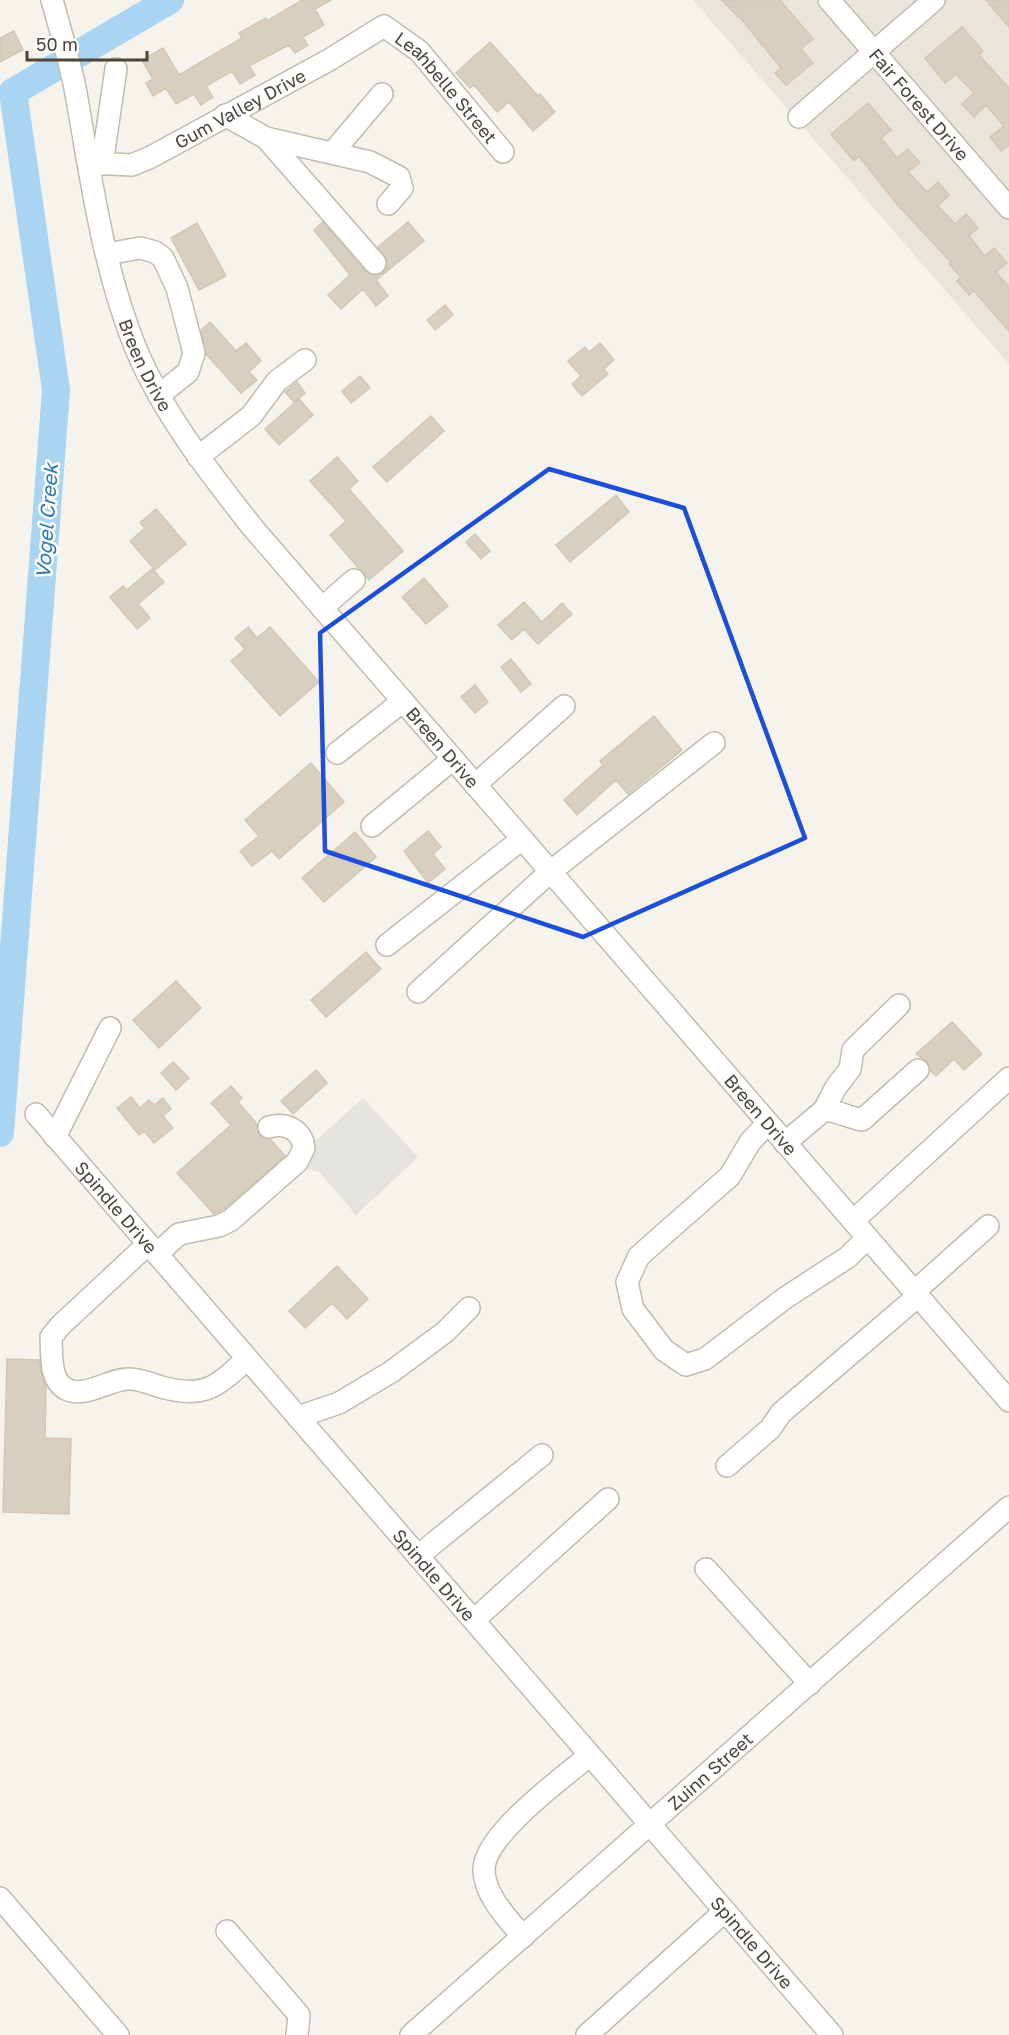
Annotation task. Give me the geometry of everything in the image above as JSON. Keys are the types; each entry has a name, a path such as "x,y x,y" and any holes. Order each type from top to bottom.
{"street":[{"name":"Breen Drive","path":"52,0 95,164 107,254 120,306 132,339 159,396 198,457 253,528 1009,1401"},
{"name":"Fair Forest Drive","path":"829,0 1009,208"},
{"path":"799,117 934,0"},
{"name":"Gum Valley Drive","path":"95,164 132,165 173,146 225,115 329,60 384,26"},
{"name":"Leahbelle Street","path":"384,26 419,51 503,152"},
{"path":"95,164 116,69"},
{"path":"333,152 382,94"},
{"path":"225,115 266,138 370,162 399,177 402,188 388,204"},
{"path":"266,138 375,263"},
{"path":"107,254 140,248 154,252 163,258 177,288 194,353 188,372 159,396"},
{"path":"198,457 252,416 277,381 304,360"},
{"path":"322,608 354,580"},
{"path":"337,753 403,701"},
{"path":"475,785 564,706"},
{"path":"418,992 550,872 714,743"},
{"path":"372,826 453,759"},
{"path":"387,945 522,839"},
{"path":"785,1143 824,1110 836,1087 850,1069 854,1050 900,1005"},
{"path":"56,1137 110,1028"},
{"path":"824,1110 838,1111 850,1118 862,1120 918,1070"},
{"path":"853,1221 1009,1078"},
{"name":"Spindle Drive","path":"36,1114 832,2035"},
{"path":"768,1123 750,1142 730,1176 639,1256 627,1282 633,1309 664,1350 686,1365 705,1359 784,1298 848,1257 867,1238"},
{"path":"247,1359 219,1384 199,1391 177,1391 129,1378 80,1391 66,1389 55,1377 51,1337 69,1317 152,1249 179,1234 219,1226 231,1220 305,1154 303,1141 293,1129 278,1124 269,1127"},
{"path":"727,1466 770,1429 781,1413 988,1227"},
{"path":"298,1417 339,1403 391,1372 445,1332 469,1308"},
{"path":"418,1556 542,1455"},
{"path":"474,1620 608,1499"},
{"name":"Zuinn Street","path":"411,2035 1009,1507"},
{"path":"706,1569 810,1684"},
{"path":"523,1937 490,1892 483,1871 486,1857 495,1841 521,1813 590,1755"},
{"path":"0,1898 118,2035"},
{"path":"587,2035 725,1911"},
{"path":"227,1931 299,2015 297,2035"}],"highlighted area":[{"path":"549,469 684,508 805,838 583,937 325,851 320,633"}],"shaded area":[{"path":"693,0 1009,0 1009,364"},
{"path":"363,1098 418,1157 356,1215 319,1172 305,1169 308,1138 318,1139"}],"building":[{"path":"302,0 331,0 315,9 324,25 303,37 308,45 295,53 289,45 249,66 255,75 240,84 232,71 206,86 213,97 201,105 194,94 176,104 166,88 153,96 146,83 153,79 142,60 163,48 179,75 242,38 239,33 266,18 267,21"},
{"path":"722,0 780,0 813,39 801,49 813,63 786,85 775,73 781,68 738,15"},
{"path":"986,0 1009,0 1009,27"},
{"path":"962,27 983,51 979,55 1009,88 1009,145 1001,151 990,137 1004,126 986,105 974,117 962,104 974,93 956,74 945,83 925,58"},
{"path":"14,31 23,50 0,62 0,38"},
{"path":"490,42 555,112 533,131 509,102 497,112 474,85 470,88 456,73"},
{"path":"868,103 891,130 881,138 897,158 908,149 920,163 908,172 927,192 938,182 949,195 938,206 955,224 966,214 978,228 969,236 985,256 994,248 1007,263 996,272 1009,287 1009,331 974,291 969,295 957,281 961,277 949,264 951,262 896,203 859,156 854,161 831,134"},
{"path":"323,222 371,275 383,273 387,267 387,260 378,247 408,222 424,241 376,280 388,296 376,306 363,289 341,309 328,295 350,275 314,230"},
{"path":"197,223 226,276 199,290 171,238"},
{"path":"445,305 453,315 435,330 427,320"},
{"path":"210,322 236,351 246,343 261,361 249,372 257,380 241,393 206,354 201,330"},
{"path":"600,343 614,360 604,369 608,374 582,396 572,384 581,376 568,361 585,347 589,352"},
{"path":"360,376 370,388 351,403 342,391"},
{"path":"297,382 305,393 294,402 285,392"},
{"path":"299,399 313,415 279,445 265,429"},
{"path":"431,416 444,431 387,482 373,467"},
{"path":"337,457 358,481 349,489 403,551 369,580 330,535 346,521 310,481"},
{"path":"616,495 629,512 570,562 556,545"},
{"path":"156,509 186,544 155,570 130,541 145,528 140,523"},
{"path":"475,534 490,551 481,559 466,542"},
{"path":"152,569 164,582 138,604 150,618 137,629 110,597 123,586 127,590"},
{"path":"424,578 448,606 426,624 402,597"},
{"path":"524,602 542,622 562,603 572,614 538,644 524,629 512,640 498,625"},
{"path":"248,627 257,638 270,627 319,682 280,716 231,661 245,649 235,638"},
{"path":"511,659 531,684 521,692 501,667"},
{"path":"475,685 488,702 475,713 461,697"},
{"path":"654,716 682,750 628,794 616,780 577,815 564,800 603,765 600,761"},
{"path":"311,763 344,802 279,859 272,851 252,866 240,851 259,836 245,820"},
{"path":"428,831 441,847 433,854 445,869 428,883 404,851"},
{"path":"355,832 376,857 324,902 302,878"},
{"path":"366,952 381,969 326,1017 311,1000"},
{"path":"176,981 201,1008 159,1048 133,1020"},
{"path":"952,1022 982,1054 964,1070 954,1059 936,1076 930,1070 927,1061 916,1054"},
{"path":"173,1062 189,1078 176,1090 161,1073"},
{"path":"316,1070 327,1083 293,1114 281,1101"},
{"path":"231,1086 242,1098 238,1102 257,1124 259,1135 271,1140 285,1156 224,1209 214,1214 177,1173 231,1125 211,1103"},
{"path":"131,1097 140,1108 149,1100 154,1105 163,1098 171,1109 163,1116 173,1128 154,1143 144,1131 139,1135 117,1108"},
{"path":"337,1266 368,1299 347,1319 332,1303 305,1328 289,1311"},
{"path":"7,1359 39,1360 46,1387 45,1438 71,1439 69,1514 3,1512"}],"waterway":[{"name":"Vogel Creek","path":"0,1133 56,390 13,92 170,0"}]}
